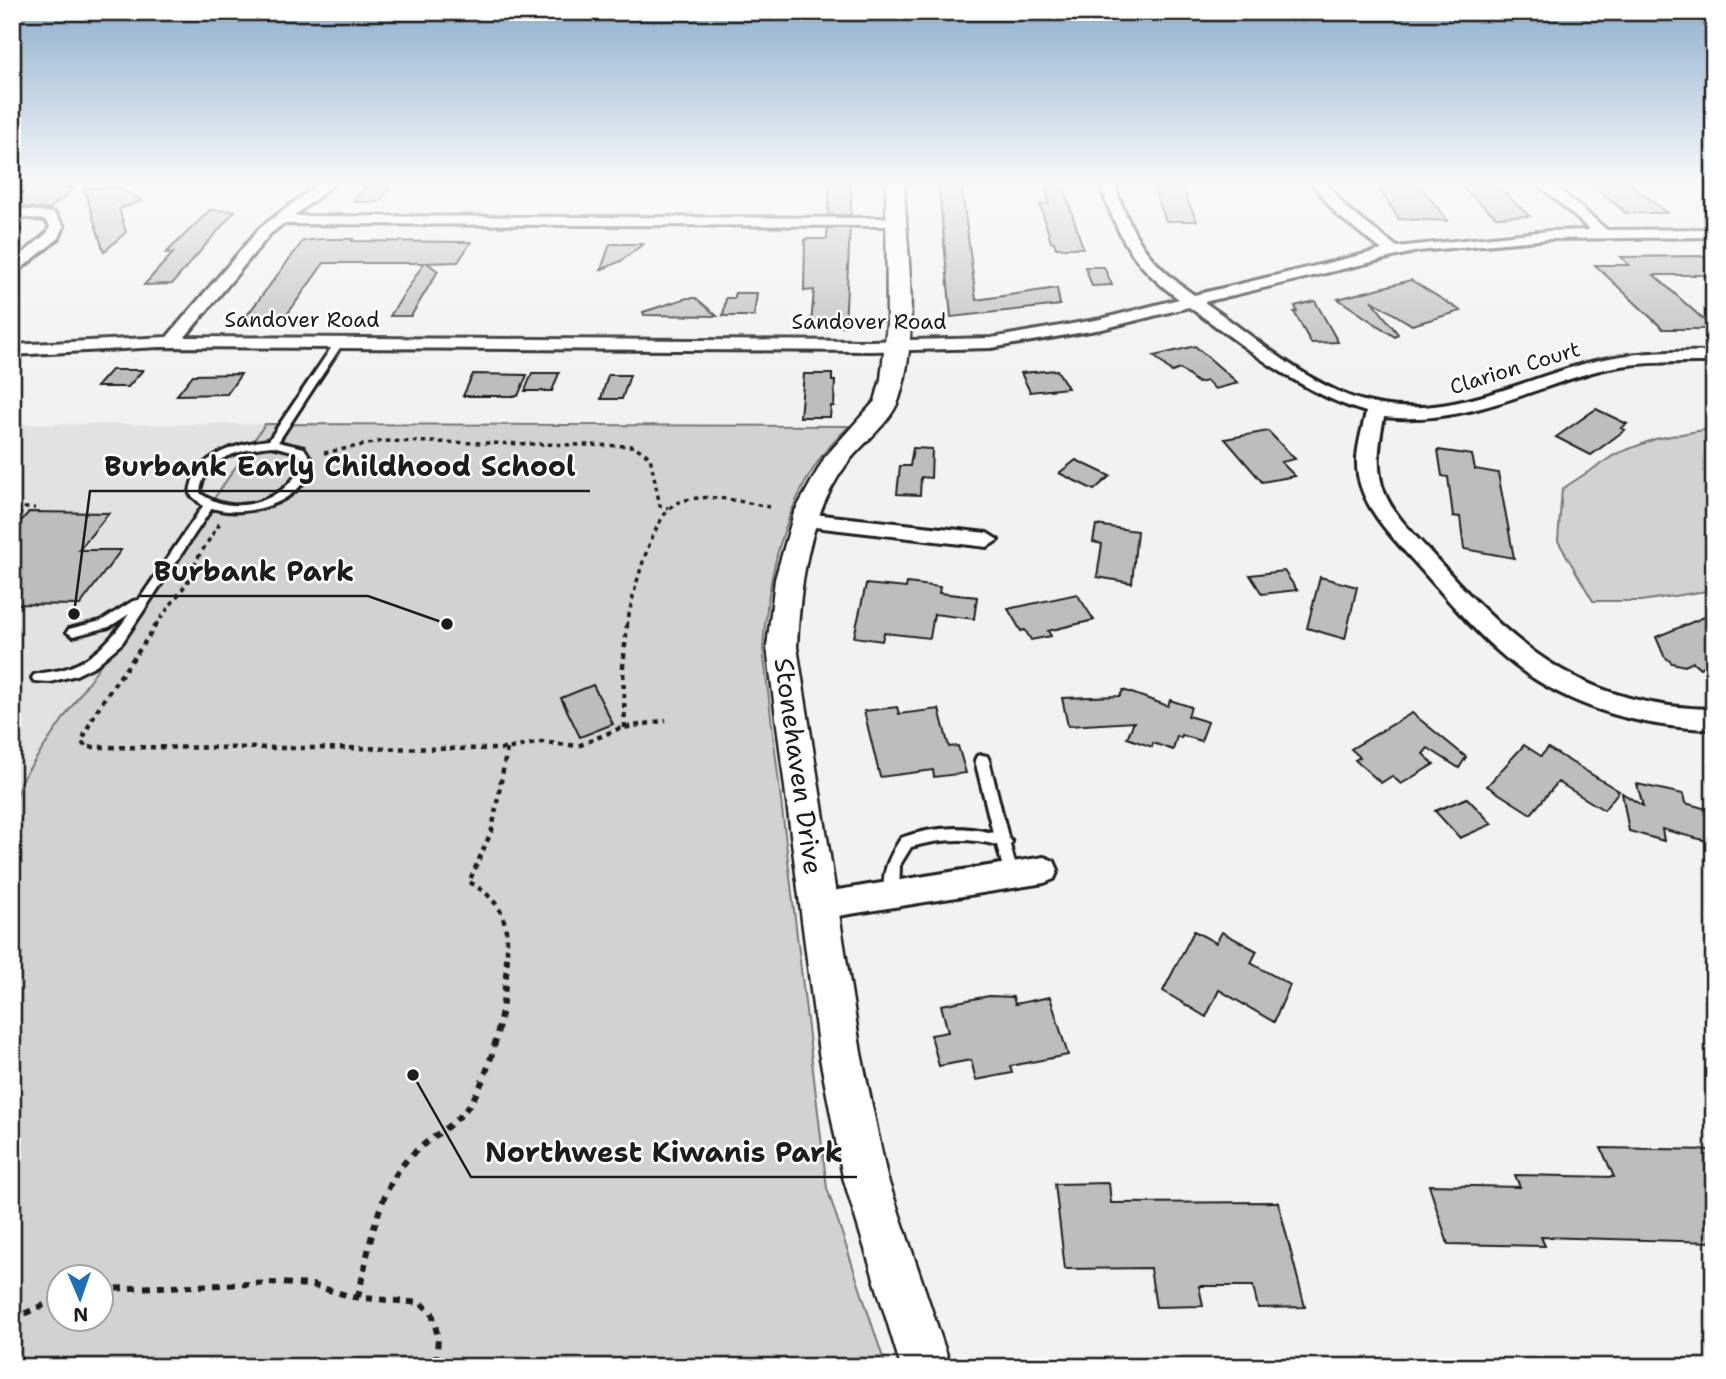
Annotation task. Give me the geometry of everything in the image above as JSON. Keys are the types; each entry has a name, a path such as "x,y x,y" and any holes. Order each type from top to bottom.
{"street":[{"path":"12,271 41,246"},
{"path":"172,342 252,246"},
{"name":"Stonehaven Drive","path":"895,246 897,346 886,402 828,470 804,520 787,580 782,647 840,1054 865,1177 926,1367"},
{"name":"Clarion Court","path":"1134,246 1140,256 1192,302 1319,388 1347,401 1376,409 1431,414 1453,412 1489,404 1596,366 1636,359 1714,357"},
{"path":"1386,246 1391,250"},
{"name":"Sandover Road","path":"12,350 172,342 897,346 991,343 1102,324 1391,250 1429,246"},
{"path":"1376,409 1369,444 1369,481 1393,525 1463,603 1520,656 1560,681 1598,698 1685,720 1714,719"},
{"path":"804,520 987,540"},
{"path":"819,906 1044,870"}],"lane":[{"path":"272,443 340,343"},
{"path":"272,443 293,446 306,455 307,469 296,485 274,498 247,507 209,505 195,494 197,477 205,468 243,447 272,443"},
{"path":"38,678 72,672 105,653 118,640 209,505"},
{"path":"73,632 118,618 152,589"},
{"path":"982,760 1012,875"},
{"path":"892,894 893,864 906,842 932,835 978,833 1005,842"}],"path":[{"path":"324,453 365,442 395,441 634,446 650,457 660,506 668,508 686,500 709,499 769,507"},
{"path":"12,522 25,508 35,508"},
{"path":"625,728 623,647 630,599 645,553 668,508"},
{"path":"221,521 197,559 187,583 163,611 141,653 108,691 90,719 82,742 86,747 507,749 541,742 578,746 625,728 666,720"},
{"path":"358,1297 388,1189 398,1171 413,1151 471,1104 488,1066 505,979 508,941 505,916 496,900 469,881 492,830 507,749"},
{"path":"116,1289 279,1283 312,1285 358,1297 421,1303 432,1313 438,1337 436,1367"},
{"path":"12,1319 46,1304"}],"shaded area":[{"path":"12,424 265,424 20,782 12,782"},
{"path":"265,424 849,426 817,463 804,484 785,529 772,576 763,649 827,1188 886,1367 12,1367 12,819 20,782"},
{"path":"1714,428 1714,590 1641,601 1593,601 1558,541 1562,489 1616,454 1655,439"}],"building":[{"path":"173,246 204,246 172,284 144,285 173,253 166,253"},
{"path":"299,246 468,246 458,262 427,263 438,271 411,316 390,316 424,263 324,263 286,316 245,318"},
{"path":"609,246 640,246 621,261 601,270"},
{"path":"805,246 849,246 845,326 811,325 814,290 804,291"},
{"path":"944,246 969,246 976,300 1057,288 1060,305 951,317"},
{"path":"1055,246 1083,248 1056,248"},
{"path":"1703,256 1714,267 1714,275 1654,275 1714,329 1663,329 1595,265 1629,265 1621,257"},
{"path":"1085,267 1104,267 1112,285 1092,286"},
{"path":"1411,280 1461,311 1412,325 1371,300 1398,334 1395,337 1338,299"},
{"path":"735,293 757,293 754,316 723,316 726,298 735,298"},
{"path":"687,298 696,298 717,316 644,315 643,312"},
{"path":"1315,301 1338,342 1311,343 1294,312 1297,312 1295,306"},
{"path":"1195,346 1238,383 1215,389 1207,381 1198,383 1180,369 1172,372 1154,356"},
{"path":"111,370 143,370 128,387 96,387"},
{"path":"1057,370 1068,388 1030,392 1021,373"},
{"path":"532,373 559,373 552,391 525,391"},
{"path":"241,374 227,394 177,395 193,375"},
{"path":"473,374 527,375 518,396 463,396"},
{"path":"804,374 832,374 832,381 835,381 834,406 831,406 830,417 800,417"},
{"path":"608,375 630,375 622,399 601,399"},
{"path":"1596,409 1627,424 1621,428 1625,430 1591,455 1556,437"},
{"path":"1268,431 1295,459 1281,462 1295,476 1262,482 1225,439"},
{"path":"913,448 932,449 931,478 921,477 920,495 897,494 900,466 910,466"},
{"path":"1438,450 1472,455 1475,469 1498,473 1514,558 1464,549 1460,517 1453,516 1448,477 1442,476"},
{"path":"1076,460 1110,476 1094,490 1059,473"},
{"path":"29,512 109,513 79,550 121,550 80,605 12,604 12,531"},
{"path":"1096,525 1137,531 1132,583 1097,577 1102,544 1093,542"},
{"path":"1284,571 1297,590 1262,594 1250,575"},
{"path":"1320,577 1357,587 1345,639 1307,628"},
{"path":"907,583 940,587 939,593 977,597 974,619 934,614 930,638 884,633 882,641 854,637 866,584 906,588"},
{"path":"1077,594 1094,620 1048,631 1051,636 1031,640 1025,630 1021,631 1008,609"},
{"path":"1714,613 1714,661 1700,668 1693,662 1685,666 1672,663 1664,656 1656,637"},
{"path":"593,685 613,724 580,737 561,698"},
{"path":"1123,690 1168,706 1170,700 1191,707 1188,716 1208,722 1201,741 1177,736 1173,750 1153,743 1152,747 1127,738 1134,722 1068,726 1062,698 1120,696"},
{"path":"897,707 899,714 939,709 949,747 958,746 966,773 934,777 933,770 880,777 864,711"},
{"path":"1412,713 1466,757 1459,768 1428,748 1423,754 1434,764 1401,784 1392,776 1381,783 1355,760 1360,757 1351,749"},
{"path":"1524,745 1541,756 1548,748 1619,791 1604,810 1558,782 1531,814 1487,786"},
{"path":"1637,784 1683,794 1685,803 1714,811 1714,843 1662,829 1664,841 1629,831 1622,793 1643,806"},
{"path":"1467,798 1492,824 1460,838 1435,811"},
{"path":"1194,931 1216,943 1222,932 1257,951 1251,963 1290,985 1274,1022 1219,990 1206,1017 1163,991"},
{"path":"989,996 1013,997 1015,1004 1050,997 1068,1055 1010,1066 1012,1073 976,1080 971,1060 939,1066 931,1035 948,1032 941,1005"},
{"path":"1601,1148 1714,1150 1714,1242 1541,1237 1545,1246 1448,1244 1429,1185 1520,1187 1515,1175 1614,1177"},
{"path":"1109,1183 1111,1203 1278,1202 1305,1307 1258,1308 1253,1286 1199,1286 1203,1306 1156,1307 1150,1268 1065,1269 1055,1184"}],"place":[{"name":"Burbank Early Childhood School","path":"74,614"},
{"name":"Burbank Park","path":"447,624"},
{"name":"Northwest Kiwanis Park","path":"413,1075"}]}
